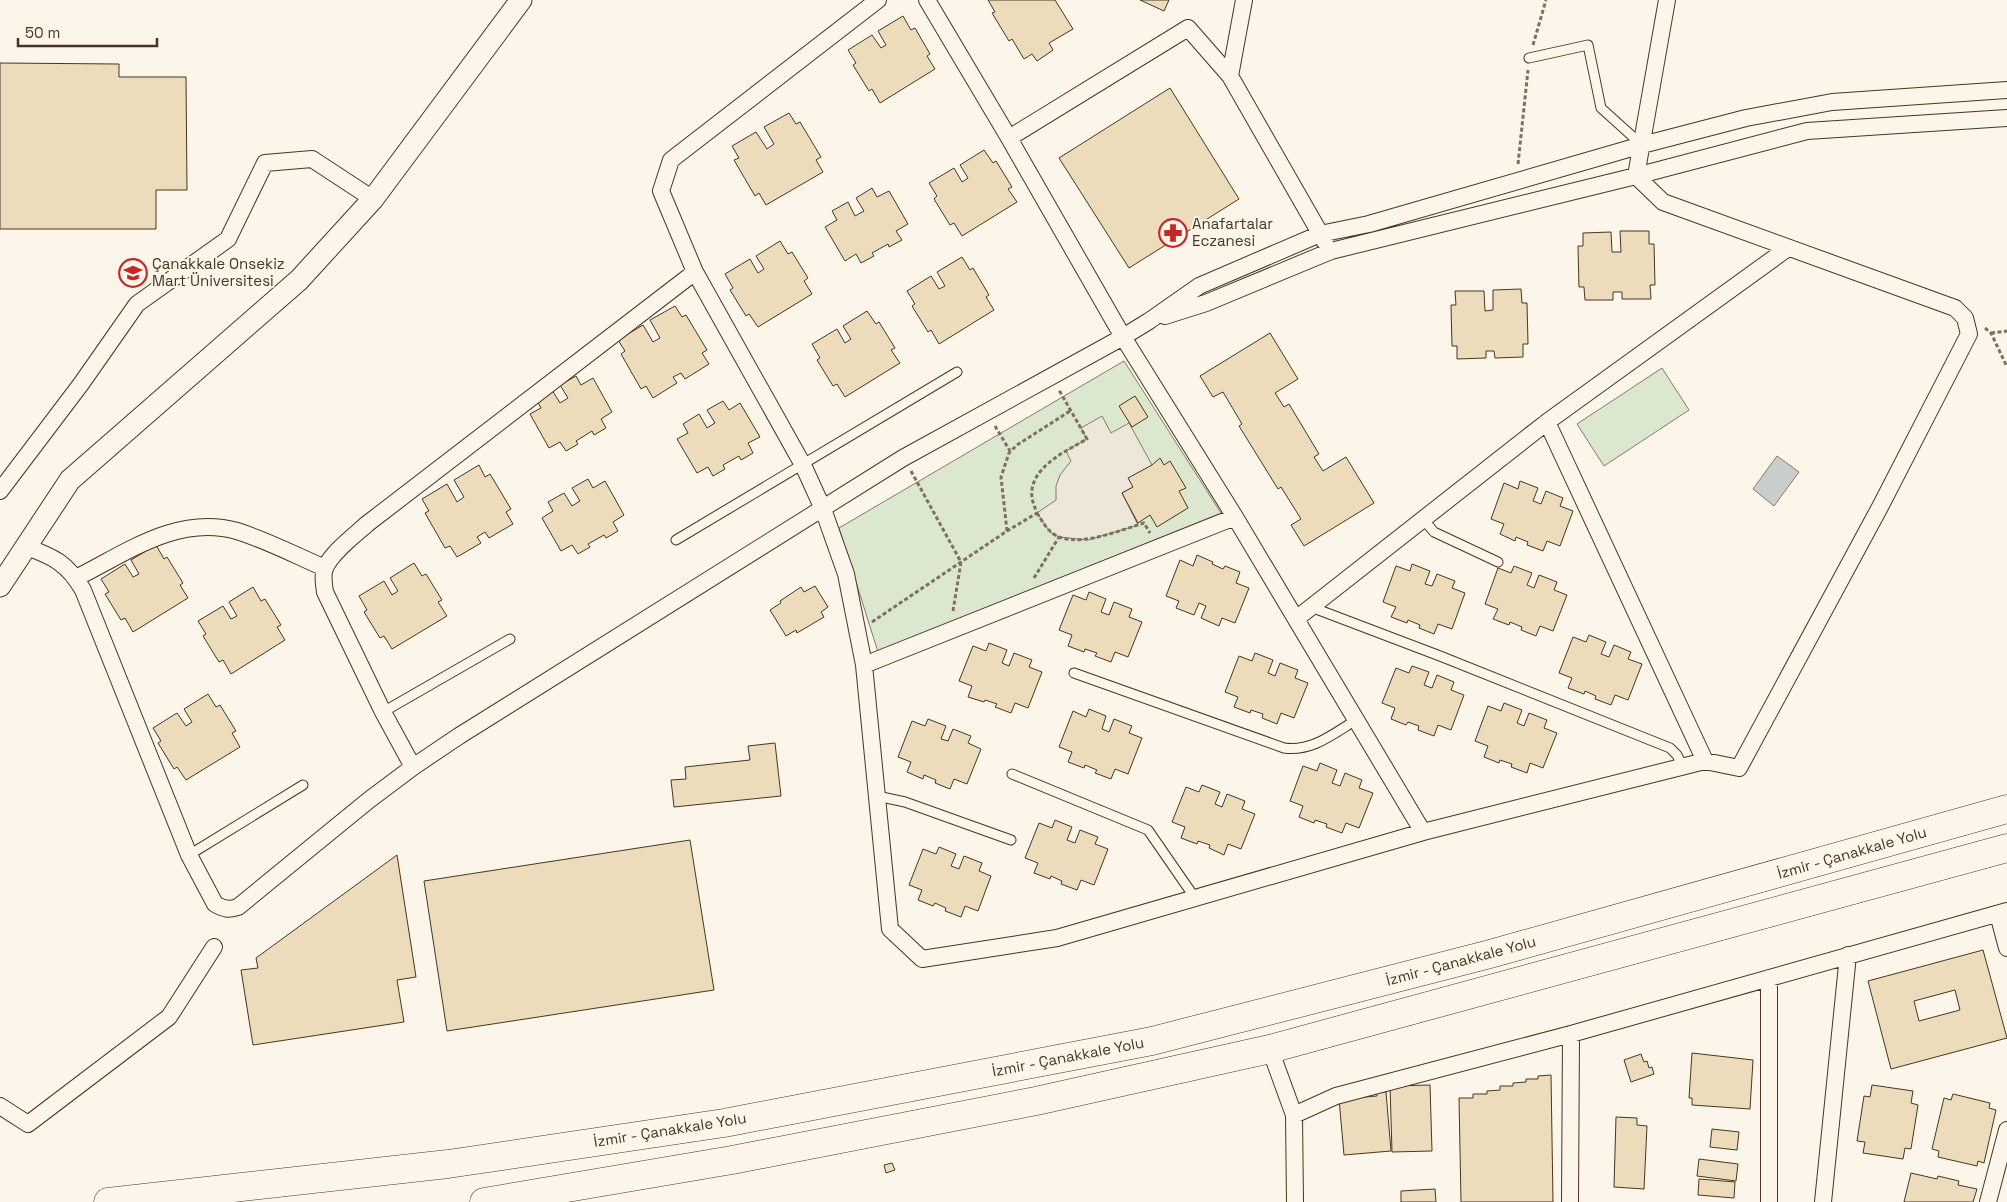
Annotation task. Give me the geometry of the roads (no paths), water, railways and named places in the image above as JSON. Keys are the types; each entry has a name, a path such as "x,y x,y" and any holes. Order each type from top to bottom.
{"highway":[{"name":"İzmir - Çanakkale Yolu","path":"108,1202 448,1164 724,1123 1152,1041 1490,954 2007,809"},
{"path":"484,1202 732,1160 1036,1101 1270,1049 2007,848"}],"street":[{"path":"0,586 70,480 299,280 373,199 521,0"},
{"path":"878,0 671,160 661,191 695,272 803,466 823,509 846,574 864,665 890,930 922,959 1057,938 1422,832 1705,761 1739,768 1880,507 1969,334 1964,318 1955,308 1663,202 1636,176"},
{"path":"927,0 1009,138 1123,337 1235,517 1422,832"},
{"path":"1230,76 1244,0"},
{"path":"1636,176 1667,0"},
{"path":"1009,138 1188,28 1230,76 1331,252"},
{"path":"26,547 57,559 76,578 83,590 189,855 215,904 223,909 231,910 238,908 413,767 459,736 904,458 1149,322 1199,286 1320,234 1369,224 1642,145 1746,118 1832,102 2007,90"},
{"path":"1149,322 1206,303 1331,252 1807,131 2007,118"},
{"path":"0,490 81,384 137,304 228,239 265,163 312,159 373,199"},
{"path":"1296,619 1548,422 1788,248"},
{"path":"413,767 383,712 325,592 323,580 325,568 332,557 367,524 695,272"},
{"path":"1548,422 1705,761"},
{"path":"864,665 1235,517"},
{"path":"76,578 161,535 197,527 211,527 238,532 325,568"},
{"path":"1294,1115 1336,1096 1571,1034 2003,913 2007,948"},
{"path":"0,1106 28,1124 168,1017 214,947"},
{"path":"1823,1202 1848,956"},
{"path":"1769,978 1769,1202"},
{"path":"1570,1202 1571,1034"},
{"path":"1270,1049 1294,1115 1295,1202"},
{"path":"1988,1202 2007,1130"}],"lane":[{"path":"1529,58 1588,45 1600,108 1642,145"},
{"path":"676,540 803,466 957,372"},
{"path":"1423,519 1434,532 1498,562"},
{"path":"1310,607 1440,656 1670,748 1678,755 1683,767"},
{"path":"383,712 510,639"},
{"path":"1074,674 1284,748 1308,747 1356,720"},
{"path":"1012,774 1148,830 1194,898"},
{"path":"189,855 303,785"},
{"path":"877,796 905,802 1011,840"}],"place":[{"name":"Anafartalar Eczanesi","path":"1173,233"},
{"name":"Çanakkale Onsekiz Mart Üniversitesi","path":"133,273"}]}
